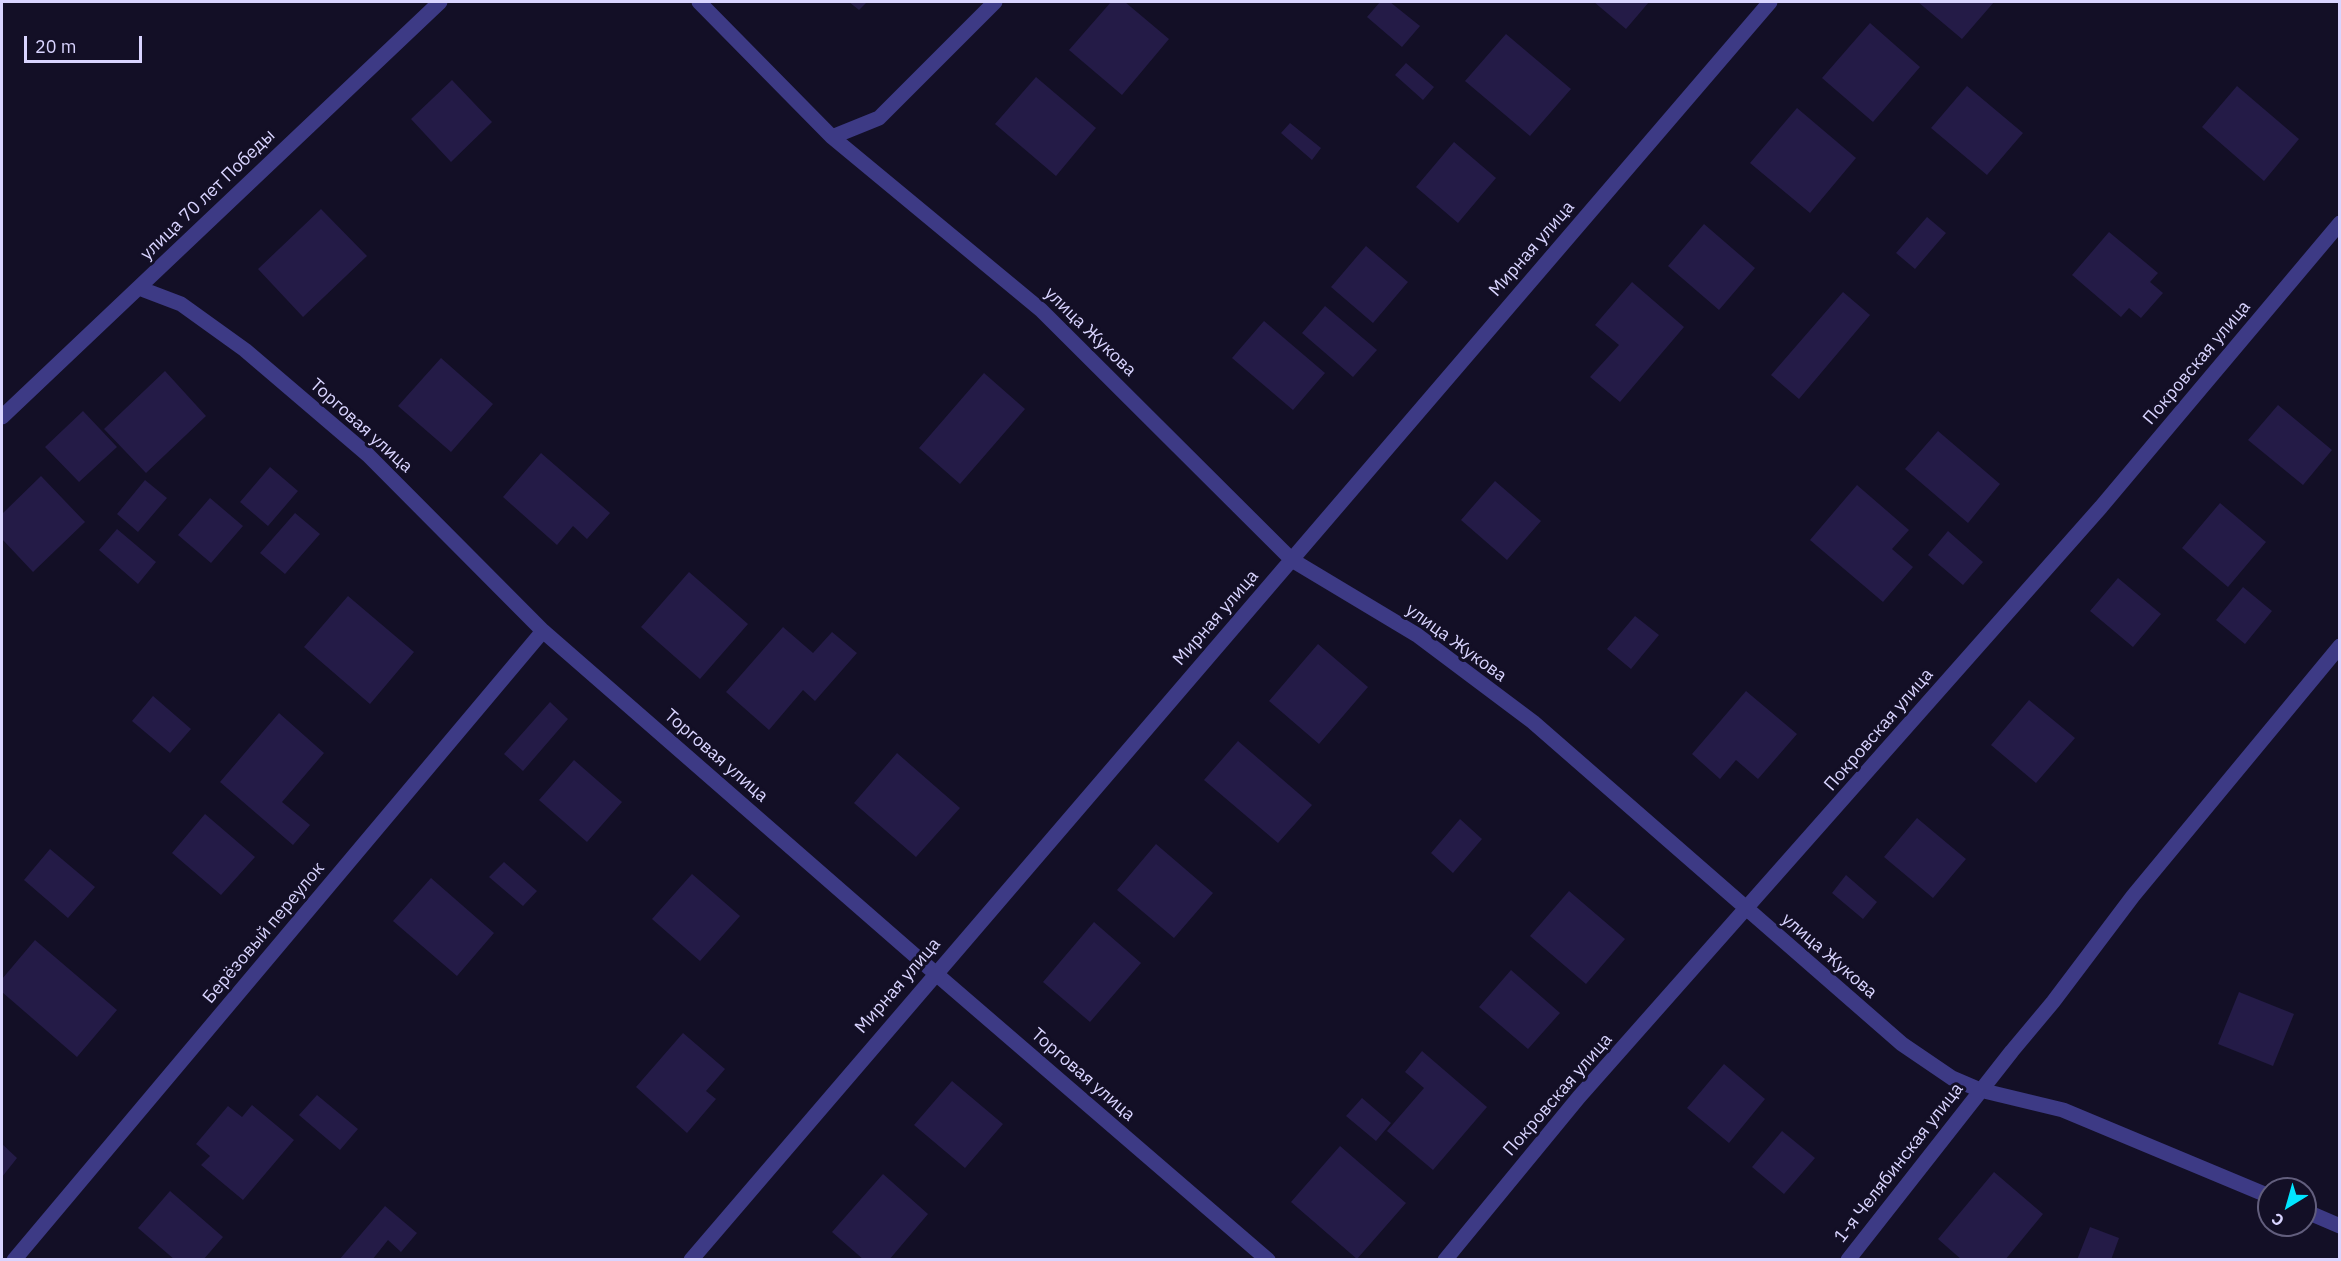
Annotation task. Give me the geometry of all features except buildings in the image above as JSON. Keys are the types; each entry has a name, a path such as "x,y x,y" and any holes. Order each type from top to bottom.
{"street":[{"name":"улица 70 лет Победы","path":"2,417 440,2"},
{"name":"улица Жукова","path":"699,2 832,137 1041,310 1292,560 1417,635 1533,722 1902,1044 1952,1078 1980,1090 2063,1110 2257,1191"},
{"path":"832,137 879,118 995,2"},
{"name":"Мирная улица","path":"691,1260 1770,2"},
{"name":"Покровская улица","path":"1445,1260 1579,1097 2101,507 2340,223"},
{"name":"Торговая улица","path":"139,288 182,304 245,350 368,455 543,631 1268,1260"},
{"name":"Берёзовый переулок","path":"14,1260 543,631"},
{"name":"1-я Челябинская улица","path":"1848,1260 1980,1090 2053,1002 2133,896 2340,646"},
{"path":"2317,1216 2340,1226"}]}
